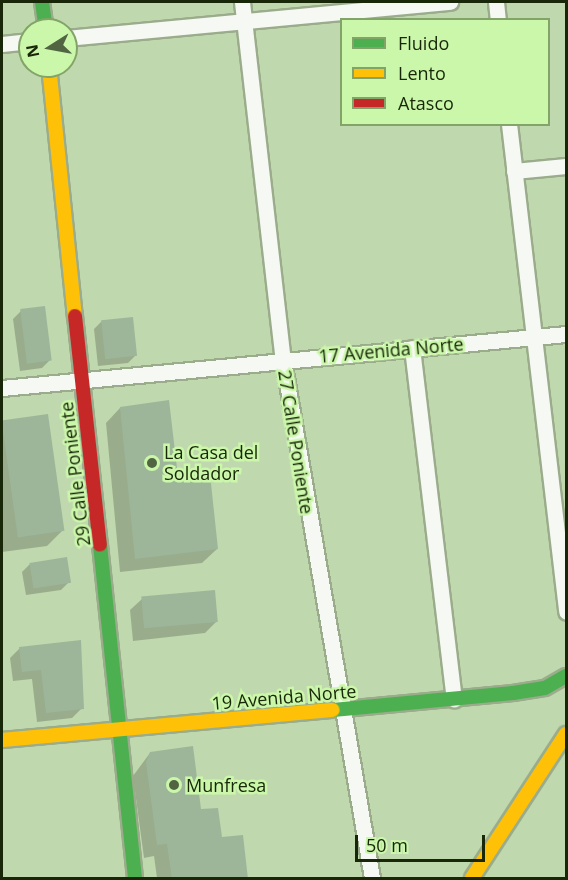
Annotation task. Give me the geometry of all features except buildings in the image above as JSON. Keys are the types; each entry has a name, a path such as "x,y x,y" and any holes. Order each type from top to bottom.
{"street":[{"path":"42,2 44,18"},
{"name":"27 Calle Poniente","path":"242,2 283,360 340,711 372,879"},
{"path":"78,37 450,2"},
{"path":"496,2 498,18"},
{"path":"2,44 18,42"},
{"name":"29 Calle Poniente","path":"50,78 82,380 123,729 135,879"},
{"path":"509,126 532,337 567,612"},
{"path":"514,171 567,166"},
{"name":"17 Avenida Norte","path":"2,388 567,334"},
{"path":"412,348 454,699"},
{"name":"19 Avenida Norte","path":"2,741 454,699 545,688 567,676"},
{"path":"472,879 567,734"}],"traffic: fast":[{"path":"42,2 44,18"},
{"path":"100,545 135,878"},
{"path":"333,710 513,693 545,688 566,676"}],"traffic: slow":[{"path":"50,78 75,316"},
{"path":"2,740 333,710"},
{"path":"472,878 566,734"}],"traffic: jam":[{"path":"75,316 100,545"}],"place":[{"name":"La Casa del Soldador","path":"152,463"},
{"name":"Munfresa","path":"174,785"}]}
